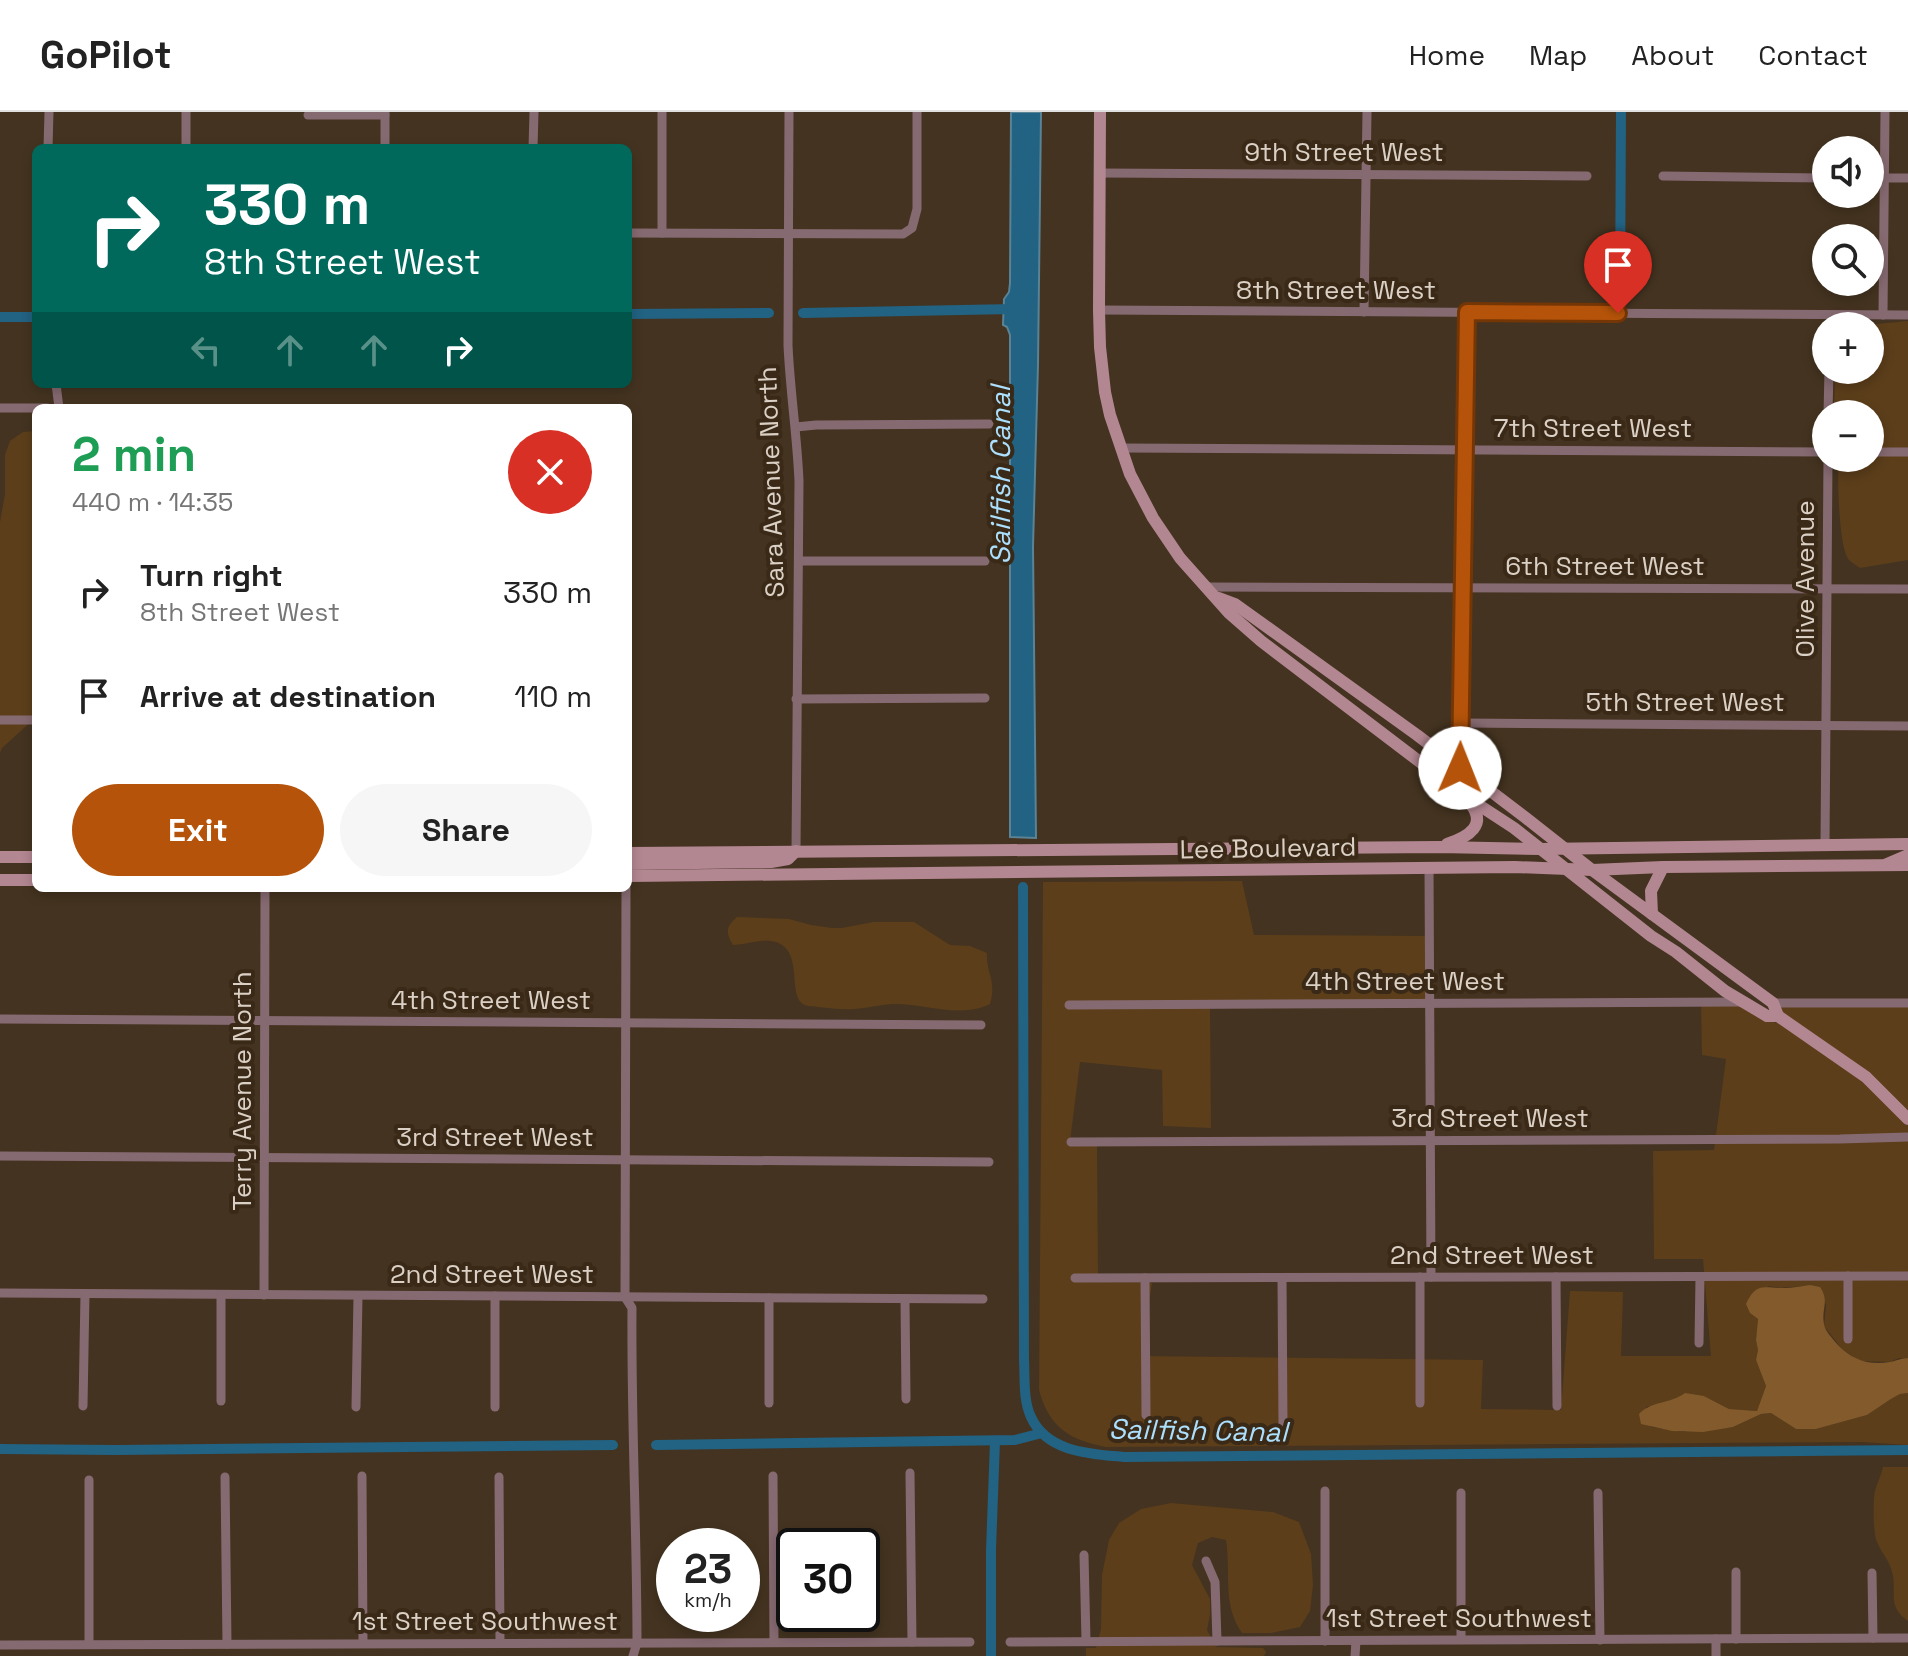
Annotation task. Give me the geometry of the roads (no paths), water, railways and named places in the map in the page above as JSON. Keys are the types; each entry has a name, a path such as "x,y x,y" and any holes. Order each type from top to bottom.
{"main road":[{"path":"1100,112 1099,310 1105,392 1120,448 1139,493 1180,558 1229,613 1336,699 1462,794 1514,828 1651,936 1742,1002 1767,1016 1778,1016"},
{"path":"1217,597 1235,604 1335,676 1773,1003 1778,1016 1866,1077 1908,1119"},
{"path":"1261,641 1276,645 1324,678 1335,676"},
{"path":"1335,676 1336,699"},
{"path":"1440,847 1460,840 1474,830 1477,812 1462,794"},
{"name":"Lee Boulevard","path":"632,853 1440,847 1540,849 1908,844"},
{"path":"632,864 771,862 788,859 796,851"},
{"path":"1885,866 1908,855"},
{"path":"0,857 32,857"},
{"name":"Lee Boulevard","path":"632,876 1908,865"},
{"path":"1652,914 1651,891 1663,867"},
{"path":"0,880 32,880"}],"street":[{"path":"48,144 49,112"},
{"path":"186,112 186,144"},
{"path":"533,144 534,112"},
{"path":"662,112 662,233"},
{"name":"Sara Avenue North","path":"789,112 788,345 799,481 796,851"},
{"path":"632,233 903,234 912,228 917,209 917,112"},
{"path":"1364,312 1367,112"},
{"path":"1885,112 1884,178 1908,178"},
{"path":"308,115 385,113 385,144"},
{"name":"9th Street West","path":"1100,173 1587,176"},
{"path":"1663,176 1812,178"},
{"path":"1883,312 1884,208"},
{"name":"8th Street West","path":"1099,310 1812,315"},
{"path":"1460,768 1467,312"},
{"name":"8th Street West","path":"1884,315 1908,315"},
{"path":"0,408 32,408"},
{"path":"796,427 989,424"},
{"name":"7th Street West","path":"1120,448 1812,452"},
{"path":"1884,452 1908,452"},
{"name":"Olive Avenue","path":"1825,844 1828,472"},
{"path":"799,561 985,561"},
{"name":"6th Street West","path":"1207,587 1908,589"},
{"path":"796,699 985,698"},
{"path":"0,720 32,720"},
{"name":"5th Street West","path":"1461,723 1908,726"},
{"path":"1429,867 1431,1277"},
{"name":"Terry Avenue North","path":"264,1295 265,892"},
{"path":"626,892 625,1297 632,1308 637,1643 633,1656"},
{"name":"4th Street West","path":"1069,1005 1742,1002"},
{"path":"1773,1003 1908,1003"},
{"name":"4th Street West","path":"0,1019 981,1025"},
{"name":"3rd Street West","path":"1071,1142 1908,1137"},
{"name":"3rd Street West","path":"0,1156 989,1162"},
{"path":"1848,1276 1848,1339"},
{"name":"2nd Street West","path":"1075,1278 1908,1276"},
{"path":"1420,1277 1420,1403"},
{"path":"1556,1277 1557,1406"},
{"path":"1699,1343 1700,1277"},
{"path":"1145,1278 1146,1415"},
{"path":"1282,1278 1283,1425"},
{"name":"2nd Street West","path":"0,1293 983,1299"},
{"path":"83,1406 85,1294"},
{"path":"221,1295 221,1401"},
{"path":"356,1407 358,1296"},
{"path":"495,1296 495,1407"},
{"path":"769,1298 769,1403"},
{"path":"905,1299 906,1399"},
{"path":"910,1473 912,1642"},
{"path":"362,1476 363,1643"},
{"path":"773,1476 774,1642"},
{"path":"225,1477 227,1644"},
{"path":"499,1477 500,1643"},
{"path":"89,1480 89,1644"},
{"path":"1325,1491 1325,1641"},
{"path":"1461,1493 1461,1639"},
{"path":"1598,1493 1600,1640"},
{"path":"1084,1555 1086,1641"},
{"path":"1206,1561 1215,1582 1217,1641"},
{"path":"1736,1572 1736,1639"},
{"path":"1872,1573 1873,1638"},
{"name":"1st Street Southwest","path":"1010,1642 1908,1638"},
{"path":"1716,1639 1716,1656"},
{"path":"1355,1656 1356,1641"},
{"name":"1st Street Southwest","path":"0,1645 970,1642"},
{"path":"268,1644 268,1656"}],"water":[{"path":"1011,112 1041,112 1033,547 1036,838 1010,837 1010,335 1003,325 1004,299 1010,283"}],"waterway":[{"path":"1620,298 1621,112"},
{"path":"803,313 1014,309"},
{"path":"632,314 769,313"},
{"path":"0,317 32,317"},
{"name":"Sailfish Canal","path":"1023,887 1025,1389 1031,1417 1038,1429 1059,1445 1099,1455 1125,1457 1908,1450"},
{"path":"656,1445 1015,1440 1042,1433"},
{"path":"991,1656 995,1441"},
{"path":"0,1449 613,1445"}]}
